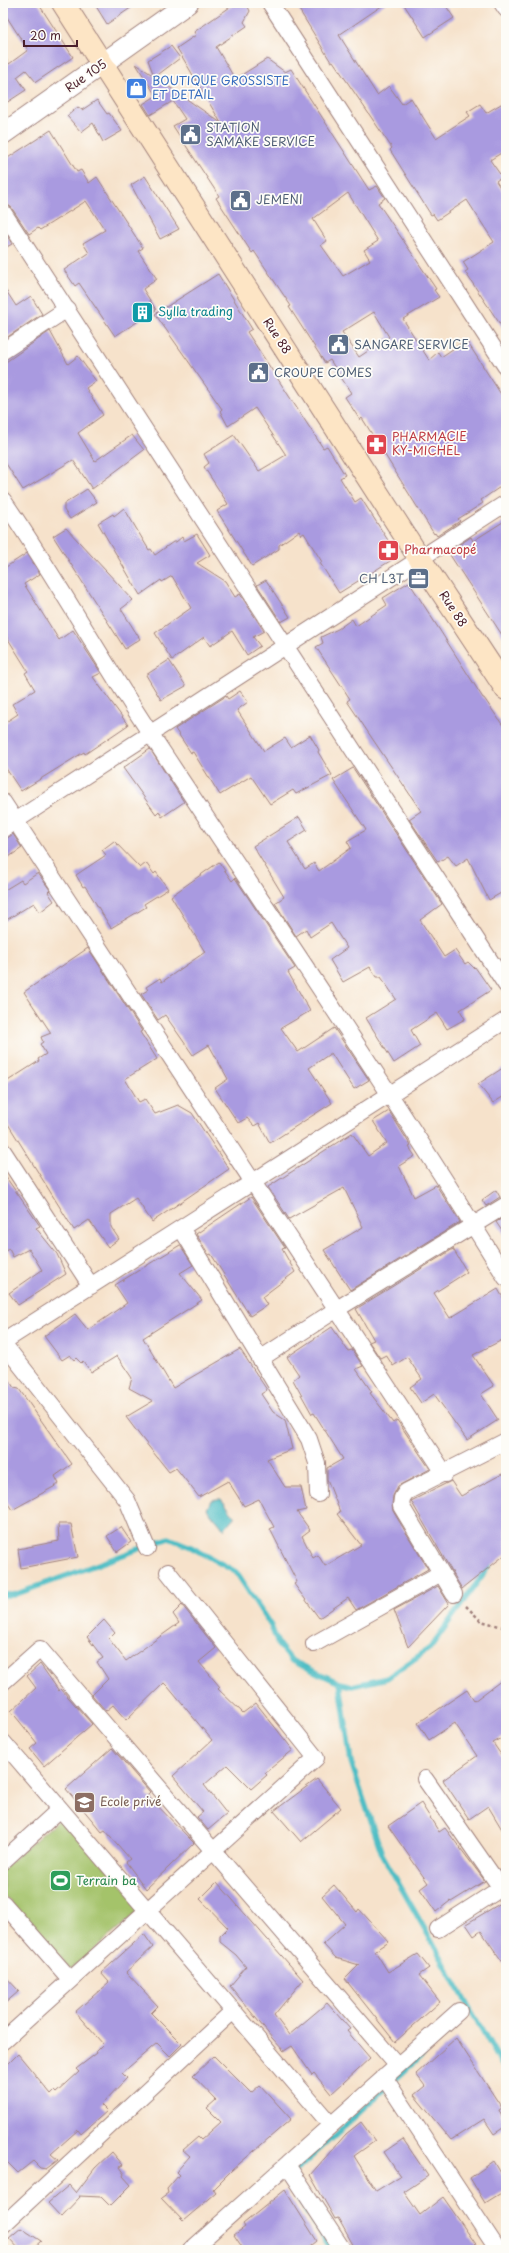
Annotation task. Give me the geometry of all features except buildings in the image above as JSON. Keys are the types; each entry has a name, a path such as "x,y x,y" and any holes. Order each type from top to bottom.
{"main road":[{"name":"Rue 88","path":"63,3 420,559 506,689"}],"street":[{"name":"Rue 105","path":"3,134 188,3"},
{"path":"270,3 506,366"},
{"path":"502,3 506,9"},
{"path":"3,212 506,985"},
{"path":"3,351 67,309"},
{"path":"3,500 45,561 150,733 391,1094 506,1278"},
{"path":"9,825 506,503"},
{"path":"3,802 9,825 253,1182 445,1474"},
{"path":"147,1548 127,1500 3,1342 506,1020"},
{"path":"3,1151 91,1286"},
{"path":"260,1359 337,1309 506,1205"},
{"path":"181,1228 309,1439 317,1463 318,1494"},
{"path":"458,1598 441,1573 401,1506 402,1498 406,1492 445,1474 506,1440"},
{"path":"3,2041 316,1758 168,1572"},
{"path":"314,1644 441,1573"},
{"path":"3,1682 40,1649 397,2065"},
{"path":"3,1742 331,2125"},
{"path":"425,1779 504,1886 438,1929"},
{"path":"3,1861 60,1809"},
{"path":"3,1903 70,1979"},
{"path":"3,2225 233,2011"},
{"path":"191,2250 459,2011"},
{"path":"384,2077 498,2250"},
{"path":"287,2165 343,2250"}],"path":[{"path":"458,1598 481,1621 503,1627 506,1634"}],"green space":[{"name":"Terrain ba","path":"61,1818 143,1908 71,1969 3,1894 3,1868"}],"water":[{"path":"221,1499 235,1516 224,1529 207,1509 211,1500"}],"waterway":[{"path":"3,1595 14,1595 169,1538 191,1547 236,1572 271,1626 278,1644 292,1661 340,1683 352,1686 387,1678 430,1648 489,1566"},
{"path":"340,1683 351,1762 382,1854 506,2072"},
{"path":"332,2250 286,2180 448,2031"}],"place":[{"name":"BOUTIQUE GROSSISTE ET DETAIL","path":"136,88"},
{"name":"STATION SAMAKE SERVICE","path":"191,135"},
{"name":"JEMENI","path":"240,200"},
{"name":"Sylla trading","path":"143,312"},
{"name":"SANGARE SERVICE","path":"338,345"},
{"name":"CROUPE COMES","path":"259,373"},
{"name":"PHARMACIE KY-MICHEL","path":"377,444"},
{"name":"Pharmacopé","path":"389,550"},
{"name":"CH L3T","path":"419,579"},
{"name":"Ecole privé","path":"84,1802"},
{"name":"Terrain ba","path":"61,1881"}]}
